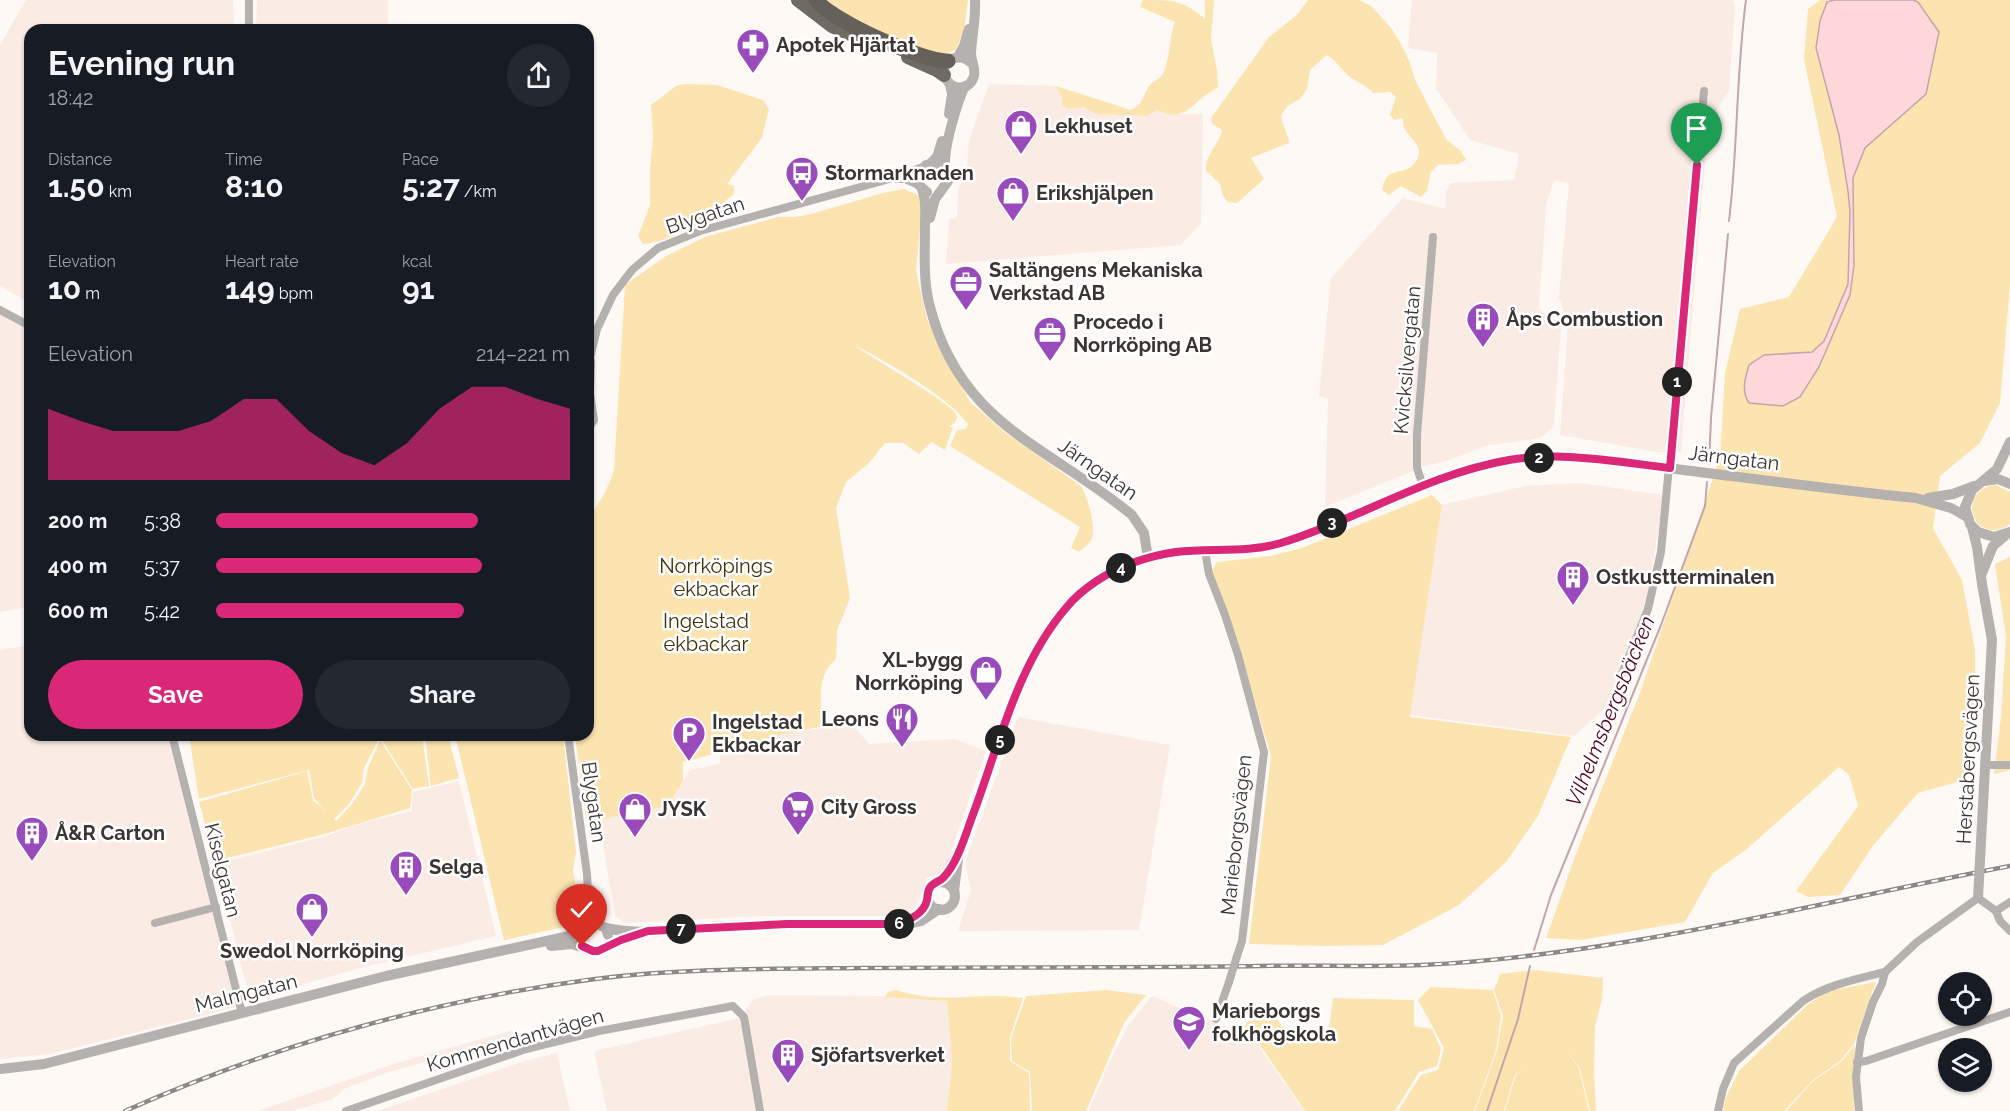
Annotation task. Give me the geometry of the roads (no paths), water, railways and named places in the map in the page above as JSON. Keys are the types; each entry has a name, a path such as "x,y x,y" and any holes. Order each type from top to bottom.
{"highway":[{"path":"798,0 832,26 926,65 950,69"},
{"path":"816,0 827,12 839,20 950,69"}],"street":[{"path":"249,0 249,24"},
{"path":"965,86 946,150 948,181 940,192 931,194 921,187 919,172 937,157 951,102 950,69 968,34 975,0"},
{"path":"950,69 955,87 965,86 971,82 974,75 972,63 975,0"},
{"path":"950,69 965,58 972,63"},
{"path":"1622,674 1648,609 1661,552 1704,90"},
{"path":"926,166 939,165 946,171"},
{"name":"Blygatan","path":"594,344 597,329 612,295 632,270 658,248 700,231 886,180 926,166"},
{"name":"Blygatan","path":"886,180 905,179 921,187"},
{"name":"Järngatan","path":"921,187 926,205 926,280 932,315 940,342 971,393 984,408 1012,431 1132,515 1144,533 1148,558 1174,552 1256,548 1281,543 1422,486 1476,468 1529,458 1583,458 1916,498 1952,507 1978,532 1988,536 2008,534"},
{"name":"Järngatan","path":"925,240 933,205 940,192"},
{"name":"Kvicksilvergatan","path":"1422,486 1417,468 1417,435 1433,237"},
{"path":"0,310 24,323"},
{"path":"1969,522 1966,501 1972,490 1997,469 2010,442"},
{"path":"1980,483 1998,479 2010,484"},
{"name":"Järngatan","path":"1916,498 1953,494 1980,483"},
{"name":"Herstabergsvägen","path":"1969,522 1977,547 1992,640 1978,898"},
{"path":"1981,576 1993,546 2008,534"},
{"name":"Marieborgsvägen","path":"1205,550 1209,574 1238,655 1264,752 1242,941 1216,1019"},
{"path":"897,924 910,920 920,912 928,899 929,889 948,871 961,847 1021,685 1045,635 1068,605 1082,592 1115,570 1148,558"},
{"name":"Kiselgatan","path":"174,741 242,1013"},
{"name":"Blygatan","path":"568,741 587,874 589,908 584,929"},
{"path":"1986,765 2010,765"},
{"path":"928,899 933,907 939,909 945,909 952,904 961,847"},
{"name":"Blygatan","path":"587,874 604,927"},
{"path":"938,882 947,884 954,891"},
{"path":"1718,1111 1723,1089 1734,1063 1813,994 1885,972 1917,942 1978,898 1996,912 2000,921 2010,931"},
{"path":"1996,912 2010,902"},
{"path":"156,923 216,907"},
{"path":"648,931 593,951 581,941 584,929 596,923 619,931 787,924 897,924 921,921 939,909"},
{"path":"603,948 609,939 604,927"},
{"name":"Malmgatan","path":"0,1069 44,1064 386,976 565,937 584,929"},
{"name":"Malmgatan","path":"501,951 572,944 588,949"},
{"path":"1859,1111 1857,1062 1873,1002 1885,972"},
{"name":"Kommendantvägen","path":"346,1111 526,1049 599,1030 733,1006 744,1017 760,1111"},
{"path":"1857,1062 1866,1061 2010,1012"}],"waterway":[{"name":"Vilhelmsbergsbäcken","path":"1729,221 1746,0"},
{"name":"Vilhelmsbergsbäcken","path":"1709,464 1728,234"},
{"name":"Vilhelmsbergsbäcken","path":"1534,950 1551,895 1661,625 1705,506 1707,482"},
{"name":"Vilhelmsbergsbäcken","path":"1487,1111 1518,1019 1530,966"}],"railway":[{"path":"125,1111 239,1065 355,1028 474,999 595,979 730,970 1422,965 1570,951 1644,939 2010,866"}],"place":[{"name":"Apotek Hjärtat","path":"753,74"},
{"name":"Lekhuset","path":"1021,155"},
{"name":"Stormarknaden","path":"802,202"},
{"name":"Erikshjälpen","path":"1013,222"},
{"name":"Saltängens Mekaniska Verkstad AB","path":"966,311"},
{"name":"Åps Combustion","path":"1483,348"},
{"name":"Procedo i Norrköping AB","path":"1050,362"},
{"name":"Ostkustterminalen","path":"1573,606"},
{"name":"XL-bygg Norrköping","path":"986,701"},
{"name":"Leons","path":"902,748"},
{"name":"Ingelstad Ekbackar","path":"689,762"},
{"name":"City Gross","path":"798,836"},
{"name":"JYSK","path":"635,838"},
{"name":"Å&R Carton","path":"32,862"},
{"name":"Selga","path":"406,896"},
{"name":"Swedol Norrköping","path":"312,938"},
{"name":"Marieborgs folkhögskola","path":"1189,1051"},
{"name":"Sjöfartsverket","path":"788,1084"}],"park label":[{"name":"Norrköpings ekbackar","path":"716,578"},
{"name":"Ingelstad ekbackar","path":"706,632"}]}
